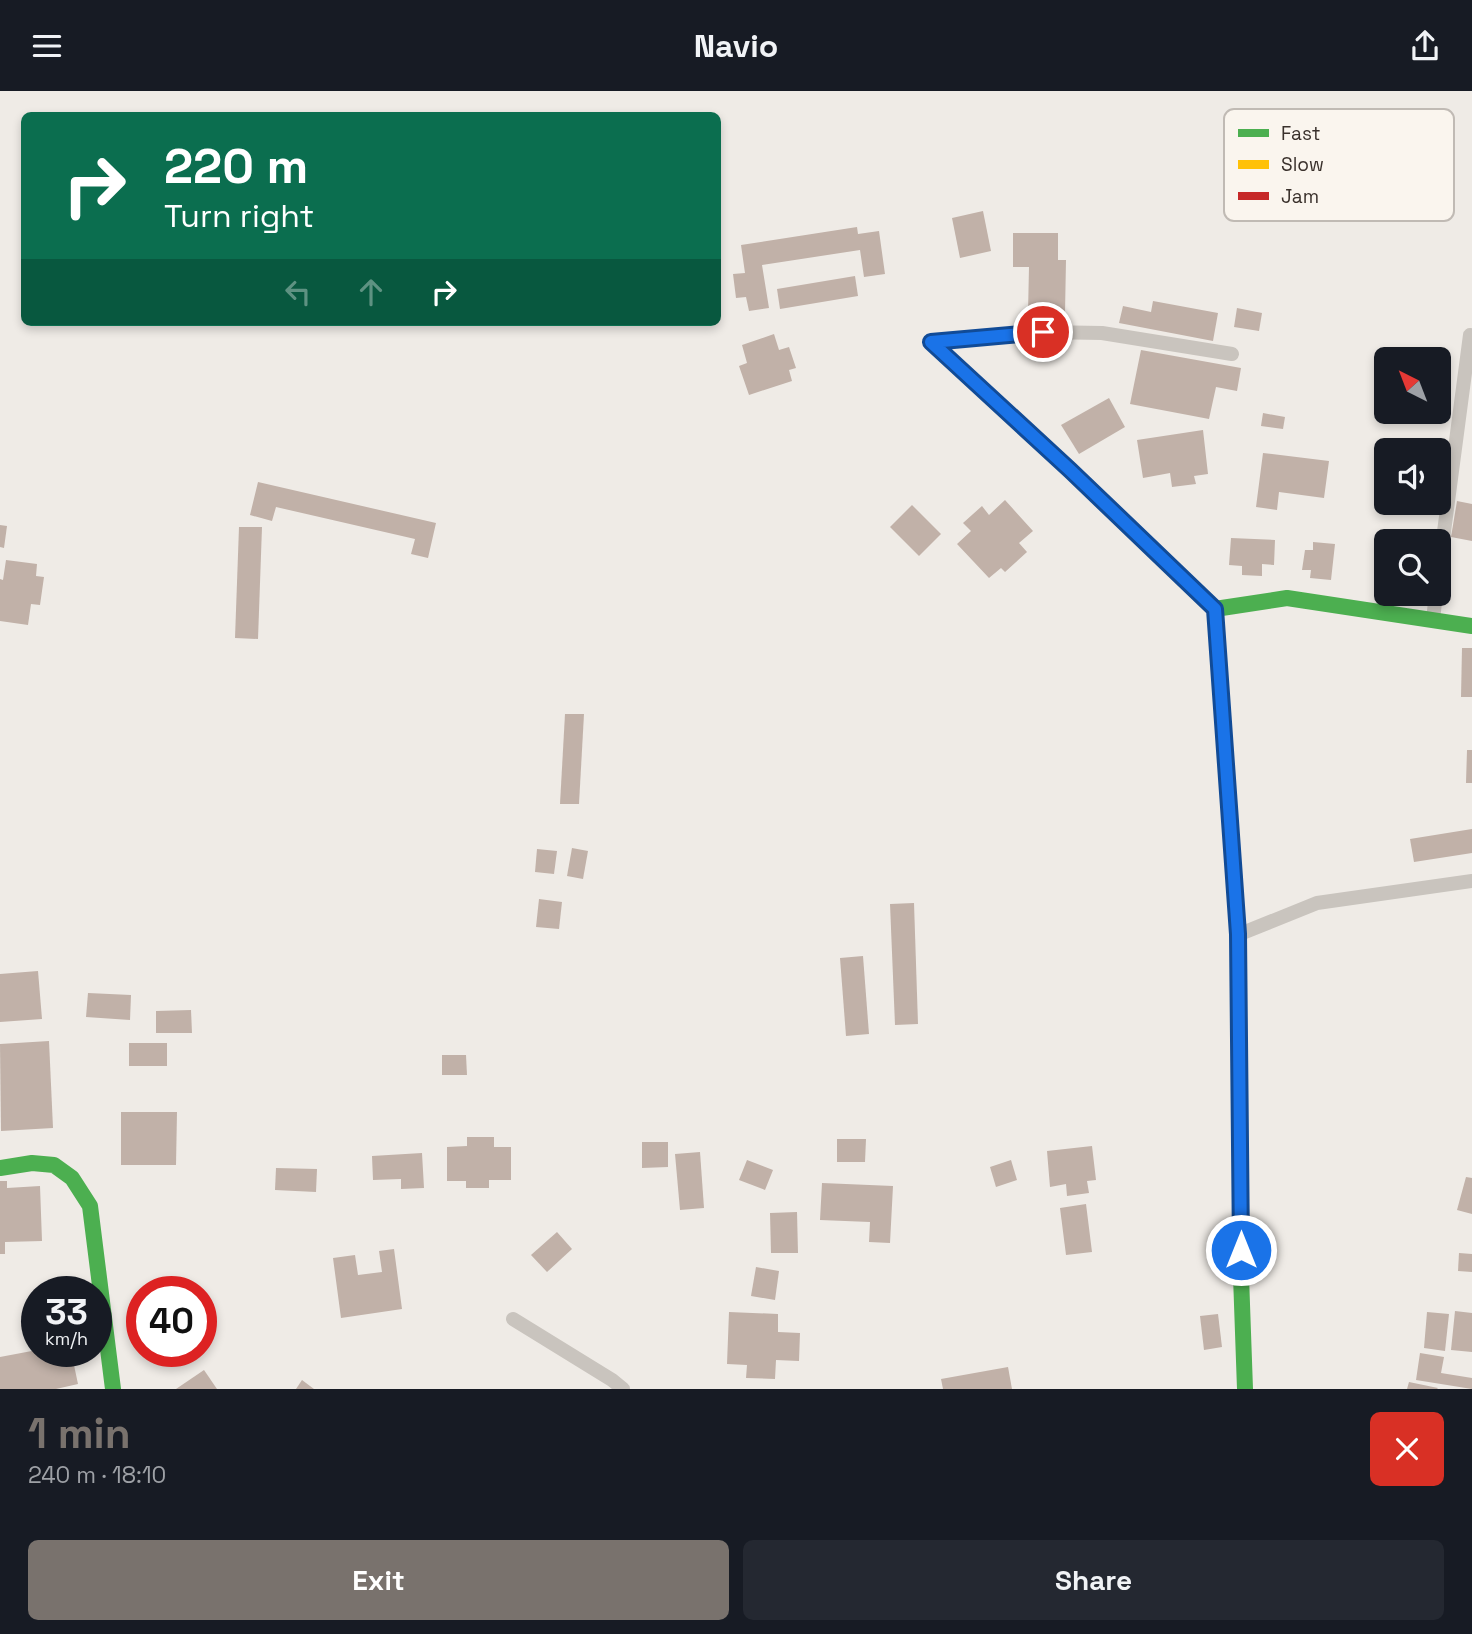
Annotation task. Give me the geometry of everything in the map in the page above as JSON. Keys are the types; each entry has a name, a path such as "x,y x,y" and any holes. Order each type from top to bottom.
{"street":[{"path":"931,342 1215,609 1238,934 1241,1276 1245,1389"},
{"path":"1215,609 1287,599 1472,626"},
{"path":"0,1168 38,1161 58,1165 76,1181 90,1206 113,1389"}],"lane":[{"path":"931,342 1043,332 1102,333 1232,354"},
{"path":"1444,529 1470,335"},
{"path":"1433,621 1435,606"},
{"path":"1238,934 1317,902 1472,881"},
{"path":"513,1319 623,1389"}],"building":[{"path":"983,211 991,251 960,258 952,218"},
{"path":"857,227 858,234 879,231 885,274 864,277 860,250 762,265 769,308 749,311 746,297 736,298 733,274 745,273 741,245"},
{"path":"1013,233 1058,233 1058,260 1066,260 1065,313 1028,313 1029,267 1013,267"},
{"path":"855,276 858,296 780,309 777,289"},
{"path":"1153,301 1218,313 1213,341 1119,323 1123,306 1151,312"},
{"path":"1237,308 1262,313 1259,331 1234,327"},
{"path":"774,334 779,350 789,347 796,368 789,370 792,381 749,395 739,366 747,363 742,345"},
{"path":"1141,350 1241,368 1237,391 1216,387 1209,419 1130,404"},
{"path":"1109,398 1125,427 1079,454 1061,425"},
{"path":"1263,413 1285,417 1283,429 1261,426"},
{"path":"1203,430 1208,474 1194,476 1196,484 1172,487 1170,473 1143,478 1137,440"},
{"path":"1263,453 1329,461 1324,498 1279,492 1277,510 1256,507"},
{"path":"258,482 436,523 428,558 411,554 415,539 276,507 272,521 250,515"},
{"path":"1005,500 1033,531 1019,543 1027,552 1005,572 1001,568 989,578 957,544 971,531 963,523 982,506 989,515"},
{"path":"1457,501 1472,504 1472,541 1451,537"},
{"path":"912,505 941,534 919,556 890,527"},
{"path":"0,525 7,526 4,548 0,547"},
{"path":"239,527 262,527 258,639 235,638"},
{"path":"1231,538 1275,540 1274,565 1262,564 1262,576 1242,575 1242,566 1229,565"},
{"path":"1313,542 1335,544 1331,580 1310,578 1311,570 1302,570 1305,550 1313,550"},
{"path":"6,560 37,564 36,576 44,577 40,605 31,604 28,625 0,621 0,579 3,580"},
{"path":"1462,648 1472,648 1472,697 1461,697"},
{"path":"565,714 584,714 579,804 560,804"},
{"path":"1467,750 1472,750 1472,783 1466,783"},
{"path":"1472,829 1472,853 1414,862 1410,839"},
{"path":"572,848 588,851 583,879 567,876"},
{"path":"537,849 557,851 554,874 535,872"},
{"path":"539,899 562,902 559,929 536,927"},
{"path":"914,903 918,1024 895,1025 890,904"},
{"path":"863,956 869,1034 846,1036 840,958"},
{"path":"38,971 42,1019 0,1022 0,974"},
{"path":"88,993 131,995 130,1020 86,1017"},
{"path":"191,1010 192,1033 156,1033 156,1011"},
{"path":"49,1041 53,1128 1,1131 0,1044"},
{"path":"129,1043 167,1043 167,1066 129,1066"},
{"path":"442,1055 466,1055 467,1075 442,1075"},
{"path":"121,1112 177,1112 176,1165 121,1165"},
{"path":"467,1137 494,1137 494,1147 511,1147 511,1180 489,1180 489,1188 466,1188 466,1181 447,1181 447,1147 467,1146"},
{"path":"837,1139 866,1139 865,1162 837,1162"},
{"path":"642,1142 668,1142 668,1167 642,1168"},
{"path":"1092,1146 1096,1180 1087,1181 1089,1193 1067,1196 1066,1184 1050,1187 1047,1151"},
{"path":"700,1152 704,1208 680,1210 675,1154"},
{"path":"422,1153 424,1188 401,1189 401,1179 373,1180 372,1156"},
{"path":"747,1160 773,1170 765,1190 739,1180"},
{"path":"1011,1160 1017,1180 996,1187 990,1167"},
{"path":"276,1168 317,1169 316,1192 275,1190"},
{"path":"1466,1177 1472,1178 1472,1214 1457,1210"},
{"path":"0,1181 7,1181 7,1188 40,1186 42,1241 5,1242 5,1254 0,1254"},
{"path":"822,1183 893,1186 890,1243 869,1242 870,1222 820,1220"},
{"path":"1086,1204 1092,1252 1066,1255 1060,1208"},
{"path":"797,1212 798,1253 771,1253 770,1213"},
{"path":"557,1232 572,1249 547,1272 531,1255"},
{"path":"394,1249 402,1309 341,1318 333,1258 355,1255 358,1275 382,1272 379,1251"},
{"path":"1459,1253 1472,1254 1472,1272 1458,1271"},
{"path":"756,1267 779,1271 775,1300 751,1296"},
{"path":"1455,1311 1472,1313 1472,1352 1451,1350"},
{"path":"729,1312 778,1314 778,1332 800,1333 799,1361 776,1360 775,1379 746,1378 747,1365 727,1364"},
{"path":"1427,1312 1449,1314 1445,1351 1424,1348"},
{"path":"1218,1314 1222,1347 1204,1350 1200,1316"},
{"path":"21,1353 21,1367 74,1367 78,1384 56,1389 0,1389 0,1357"},
{"path":"1420,1353 1444,1357 1441,1373 1472,1378 1472,1389 1416,1380"},
{"path":"1008,1367 1012,1389 943,1389 941,1379"},
{"path":"204,1370 217,1389 176,1389"},
{"path":"302,1380 314,1389 296,1389"},
{"path":"1409,1382 1438,1388 1407,1389"}],"traffic: fast":[{"path":"931,342 1215,609 1287,598 1472,626"},
{"path":"1239,1037 1245,1389"},
{"path":"0,1168 32,1163 54,1165 72,1178 90,1206 113,1389"}],"traffic: slow":[{"path":"1230,822 1238,934 1239,1037"}],"traffic: jam":[{"path":"1215,609 1230,822"}],"route":[{"path":"1043,332 931,342 1215,609 1238,934 1241,1250"}]}
